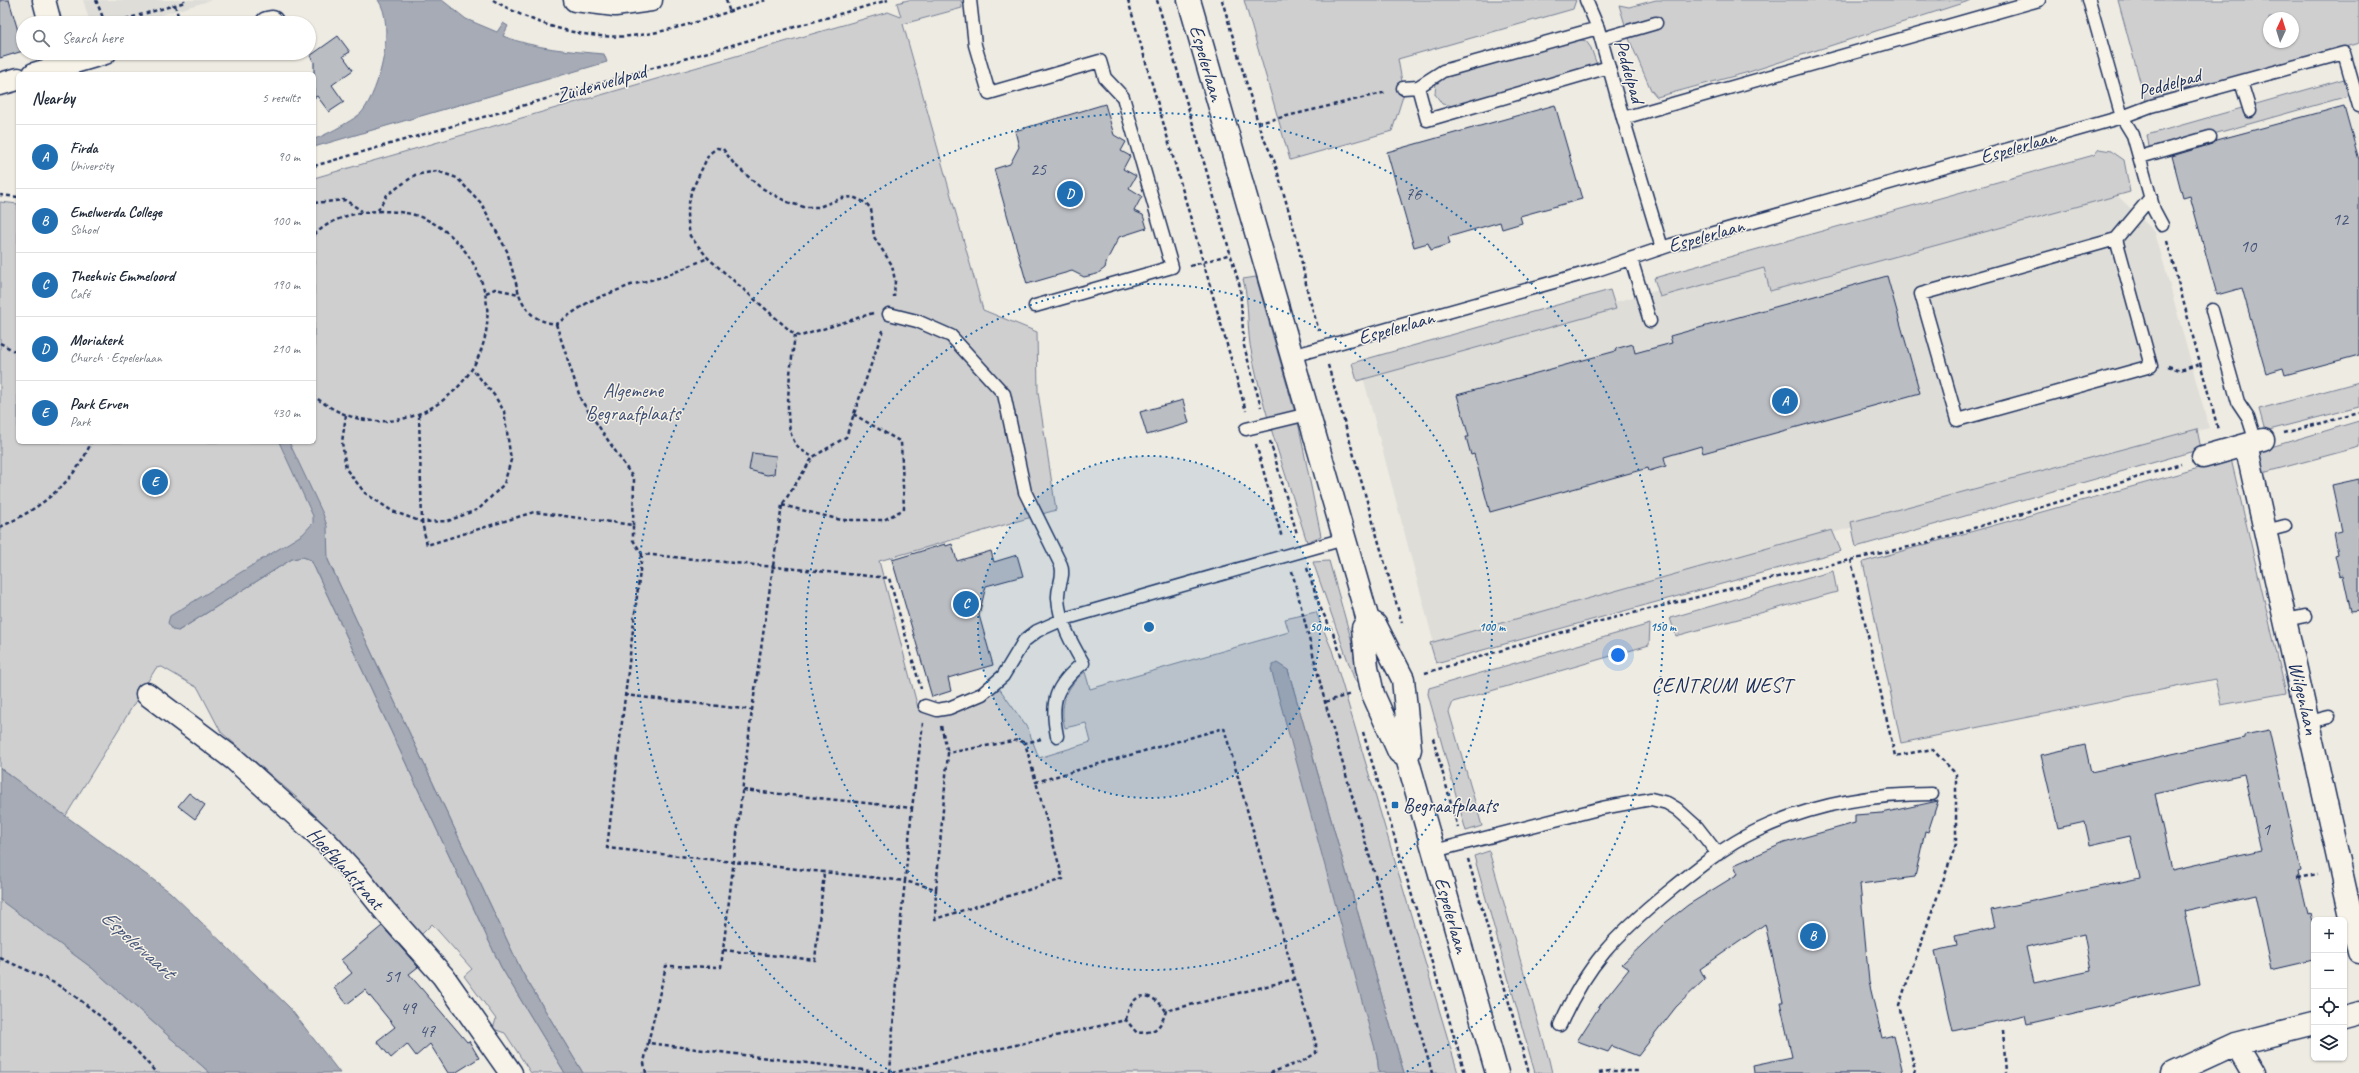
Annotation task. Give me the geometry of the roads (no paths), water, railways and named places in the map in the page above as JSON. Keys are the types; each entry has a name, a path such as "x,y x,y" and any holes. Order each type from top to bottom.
{"street":[{"path":"44,0 48,16"},
{"path":"575,0 593,4 626,5 651,0"},
{"name":"Espelerlaan","path":"1189,0 1368,620 1364,628 1371,688 1399,752 1407,758"},
{"path":"38,72 59,60"},
{"path":"0,84 16,80"},
{"path":"2203,457 2255,443"},
{"name":"Wilgenlaan","path":"2255,443 2276,528 2319,720 2359,952"},
{"name":"Espelerlaan","path":"1368,620 1375,624 1403,679 1410,749 1407,758 1497,1073"},
{"name":"Hoefbladstraat","path":"147,694 235,760 326,842 443,976 511,1073"},
{"path":"2347,1016 2359,1014"},
{"path":"2173,1073 2236,1044 2311,1025"},
{"path":"2236,1044 2253,1073"}],"lane":[{"path":"970,0 975,45 989,93 1100,61 1105,78 1123,97 1172,267 1036,306"},
{"path":"1586,0 1599,33 1656,23"},
{"name":"Peddelpad","path":"1403,88 1418,86 1443,71 1599,33 1624,118 2039,0"},
{"name":"Peddelpad","path":"2088,0 2122,117 2151,106 2344,53 2359,106"},
{"path":"1418,86 1427,120 1609,67"},
{"path":"2241,82 2250,111"},
{"path":"2122,117 2133,135 2151,197 2162,225"},
{"name":"Espelerlaan","path":"1292,356 1600,270 1662,248 2122,117"},
{"path":"1624,118 1662,248"},
{"path":"2140,157 2210,137"},
{"path":"2116,239 2151,366 1957,420 1921,294 2116,239 2151,197"},
{"path":"1631,259 1650,321"},
{"path":"2212,310 2238,402 2248,417 2255,443"},
{"path":"889,314 917,321 951,336 1004,394 1025,492 1062,567 1063,576 1058,596 1070,639 1083,663 1063,682 1056,694 1054,708 1057,736"},
{"path":"1249,429 1308,414"},
{"path":"931,708 967,701 989,689 1003,676 1024,641 1037,631 1064,619 1344,539"},
{"path":"1560,1025 1586,973 1618,935 1686,877 1754,831 1785,818 1817,809 1885,796 1932,794"},
{"path":"1434,851 1602,808 1651,799 1667,803 1677,809 1697,826 1718,854"}],"water":[{"path":"378,0 442,0 466,19 497,32 503,23 508,26 503,36 540,47 604,54 607,62 316,146 316,138 340,127 354,118 362,112 369,102 375,89 384,57 386,25 383,11"},
{"path":"280,444 290,444 323,514 327,526 328,560 522,972 583,1073 565,1073 501,967 311,560 303,557 292,559 178,631 173,630 168,623 170,616 303,534 313,523 313,516"},
{"path":"1277,663 1288,670 1404,1073 1379,1073 1377,1056 1271,669 1273,665"},
{"name":"Espelervaart","path":"0,768 170,892 289,1007 340,1073 210,1073 92,968 0,900"}],"place":[{"name":"Moriakerk","path":"1070,194"},
{"name":"Firda","path":"1785,401"},
{"name":"Park Erven","path":"155,482"},
{"name":"Theehuis Emmeloord","path":"966,604"},
{"name":"Begraafplaats","path":"1395,805"},
{"name":"Emelwerda College","path":"1813,936"}],"district":[{"name":"CENTRUM WEST","path":"1722,685"}],"park label":[{"name":"Algemene Begraafplaats","path":"633,402"}]}
